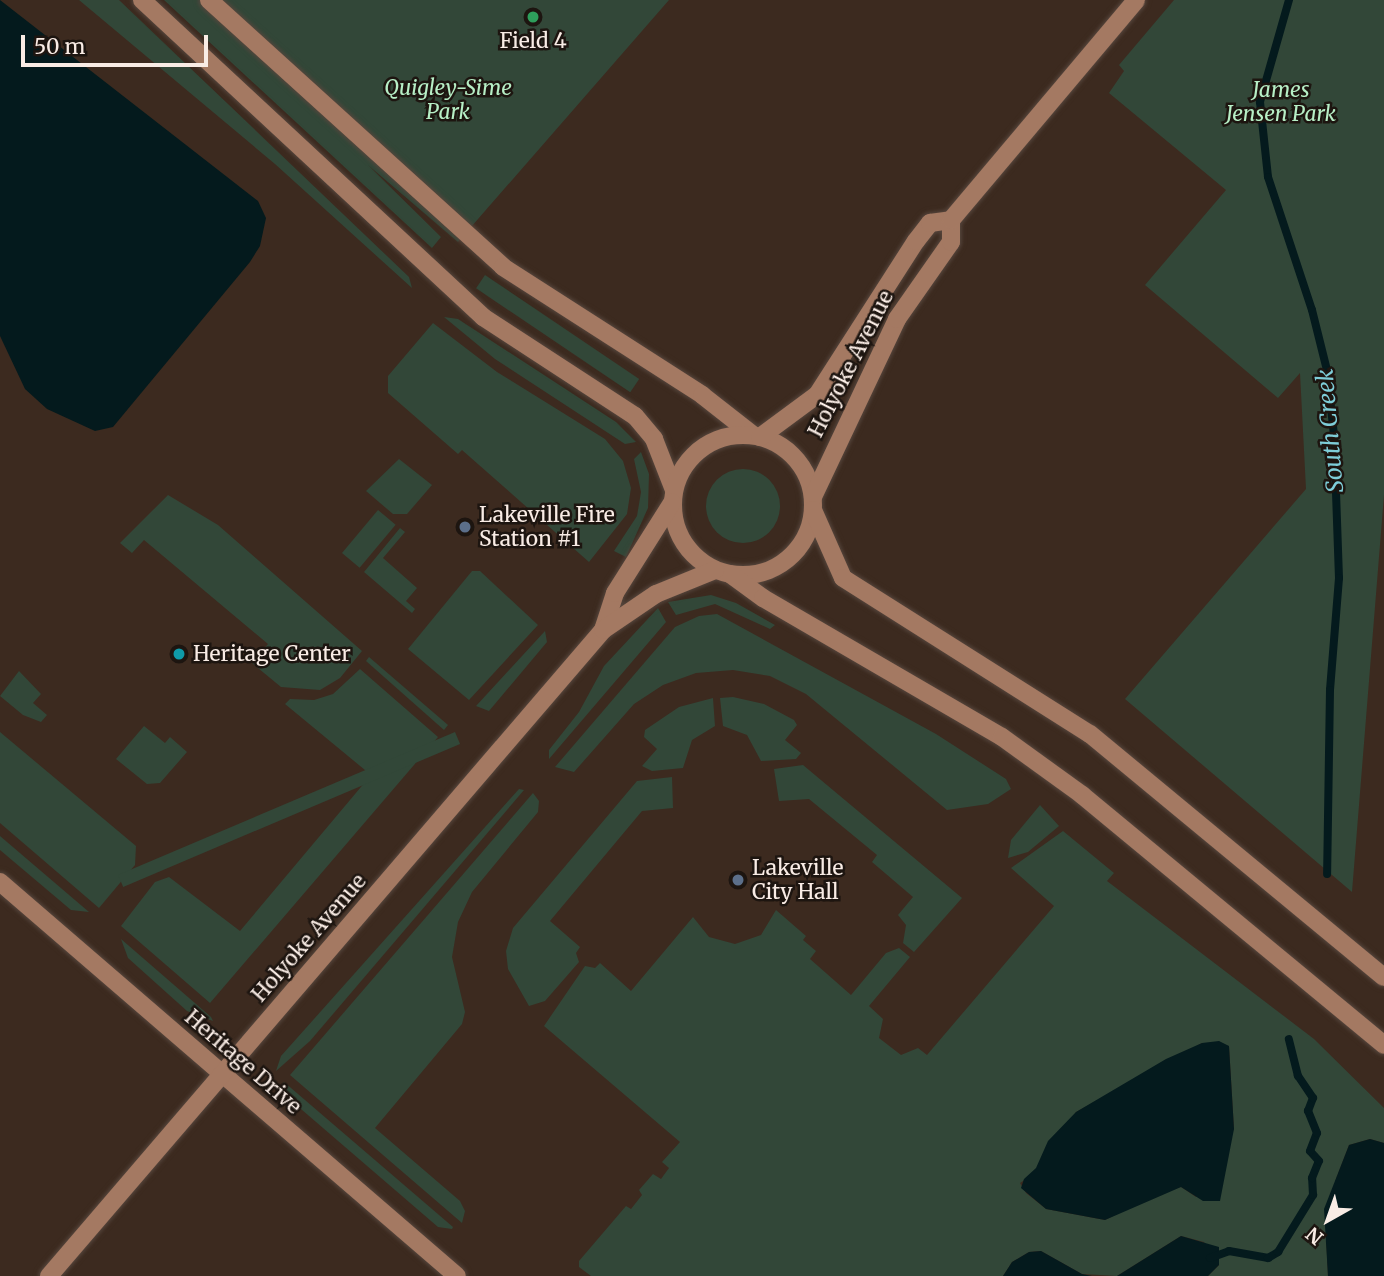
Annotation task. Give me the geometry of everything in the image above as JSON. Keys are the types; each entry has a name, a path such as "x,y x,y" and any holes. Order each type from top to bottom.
{"main road":[{"path":"142,0 483,317 635,415 654,439 673,497 684,543 763,598 1013,745 1082,795 1384,1045"},
{"path":"209,0 503,267 702,395 756,436 791,454 805,473 813,503 843,578 1090,734 1384,977"},
{"name":"Holyoke Avenue","path":"813,503 897,319 951,242 951,220 1136,0"},
{"name":"Holyoke Avenue","path":"756,436 817,395 916,241 930,223 951,220"},
{"path":"673,497 689,459 702,447 735,435 756,436"},
{"name":"Holyoke Avenue","path":"603,630 615,593 673,497"},
{"path":"723,572 760,573 786,561 805,538 813,503"},
{"name":"Holyoke Avenue","path":"50,1276 603,630 656,594 723,572"},
{"name":"Heritage Drive","path":"0,881 457,1276"}],"green space":[{"path":"79,0 119,0 409,277 412,288 275,164"},
{"name":"Quigley-Sime Park","path":"164,0 669,0 458,242 368,165 441,237 432,248"},
{"name":"James Jensen Park","path":"1174,0 1384,0 1384,495 1352,892 1125,699 1306,489 1300,373 1278,398 1145,285 1226,190 1109,93 1124,71 1119,65"},
{"path":"485,275 639,379 630,392 476,288"},
{"path":"444,317 458,319 616,422 636,442 625,444 495,359"},
{"path":"433,323 497,372 605,439 623,461 631,488 627,514 589,562 462,450 458,454 388,393 388,376"},
{"path":"641,452 649,474 648,508 626,557 614,551 637,516 641,492 634,459"},
{"path":"399,459 432,485 407,514 393,514 366,491"},
{"path":"743,469 757,472 769,480 777,492 780,506 777,520 769,532 757,540 743,543 729,540 717,532 709,520 706,506 709,492 717,480 729,472"},
{"path":"168,495 218,525 362,651 340,678 320,690 281,687 252,663 268,644 144,540 132,553 120,543"},
{"path":"378,510 396,525 360,568 342,553"},
{"path":"400,528 405,532 383,558 417,588 406,601 415,609 412,613 364,572"},
{"path":"472,571 480,571 538,625 469,700 408,649"},
{"path":"711,595 736,603 775,625 770,629 715,604 676,615 668,602"},
{"path":"658,608 666,622 549,759 549,750 579,712 604,666"},
{"path":"717,614 936,734 1006,779 1011,789 988,804 947,810 806,694 770,676 733,670 696,673 663,685 634,704 574,772 555,767 675,627 699,616"},
{"path":"545,631 547,642 489,711 476,706"},
{"path":"369,657 448,725 444,730 366,661"},
{"path":"360,669 438,737 210,1003 121,926 155,882 169,877 240,931 371,775 285,704 290,699 314,700 333,694"},
{"path":"19,671 41,694 33,703 47,715 41,722 23,715 0,696"},
{"path":"733,697 764,704 794,720 797,725 785,740 801,753 796,759 761,761 747,735 723,726 720,698"},
{"path":"713,698 715,726 692,740 683,768 652,771 642,766 657,749 644,737 645,730 679,707"},
{"path":"144,726 165,743 170,737 187,752 160,783 147,784 116,759"},
{"path":"0,732 136,846 135,865 99,908 0,823"},
{"path":"455,732 460,744 123,887 118,875"},
{"path":"803,765 962,898 914,952 903,943 906,925 898,915 913,897 872,862 877,855 809,799 779,801 774,769"},
{"path":"672,777 673,808 642,811 550,921 580,947 576,953 579,962 545,1001 529,1006 508,969 506,951 513,928 637,781"},
{"path":"519,789 524,790 310,1041 276,1071 281,1056"},
{"path":"533,793 539,801 538,812 472,892 458,922 452,957 465,1012 462,1024 375,1128 460,1201 465,1211 462,1223 290,1075"},
{"path":"1040,805 1059,826 1028,852 1008,858 1011,840"},
{"path":"1063,831 1114,873 1107,881 1314,1039 1384,1108 1384,1143 1370,1139 1349,1145 1336,1179 1326,1235 1328,1276 1208,1276 1219,1265 1204,1242 1181,1236 1117,1276 1082,1274 1041,1251 1029,1252 1012,1262 1003,1276 591,1276 579,1267 579,1261 626,1206 631,1209 642,1195 639,1190 653,1174 661,1179 669,1168 662,1162 680,1142 544,1026 585,966 595,968 600,963 631,991 693,917 709,937 735,944 761,935 776,910 806,936 803,940 816,951 810,959 851,995 886,953 899,948 910,957 869,1006 883,1019 879,1038 901,1055 918,1048 927,1055 1054,906 1011,868","holes":["1202,1043 1229,1046 1234,1129 1196,1197 1181,1187 1168,1189 1105,1220 1046,1209 1026,1193 1020,1183 1032,1175 1076,1112"]},
{"path":"0,836 89,912 71,910 0,850"},
{"path":"121,939 213,1021 187,1011 128,958"},
{"path":"284,1082 453,1227 452,1229 438,1227 287,1097 280,1087"}],"water":[{"path":"0,0 258,201 266,218 260,246 250,262 113,427 95,431 47,409 25,389 0,336"},
{"path":"1219,1041 1229,1046 1234,1129 1220,1201 1203,1201 1181,1187 1105,1220 1046,1209 1021,1188 1024,1179 1036,1168 1048,1141 1076,1112 1166,1059 1202,1043"},
{"path":"1370,1139 1384,1143 1384,1276 1328,1276 1324,1209 1349,1145"},
{"path":"1181,1236 1219,1247 1219,1265 1208,1276 1117,1276"},
{"path":"1041,1251 1082,1274 1092,1276 1003,1276 1012,1262 1029,1252"}],"waterway":[{"name":"South Creek","path":"1289,0 1260,102 1268,177 1312,310 1327,370 1334,435 1339,578 1330,690 1327,874"},
{"name":"South Creek","path":"1210,1258 1229,1251 1268,1258 1278,1252 1313,1195 1312,1178 1319,1161 1310,1151 1317,1133 1308,1111 1313,1098 1298,1076 1289,1039"}],"place":[{"name":"Field 4","path":"533,17"},
{"name":"Lakeville Fire Station #1","path":"465,527"},
{"name":"Heritage Center","path":"179,654"},
{"name":"Lakeville City Hall","path":"738,880"}]}
